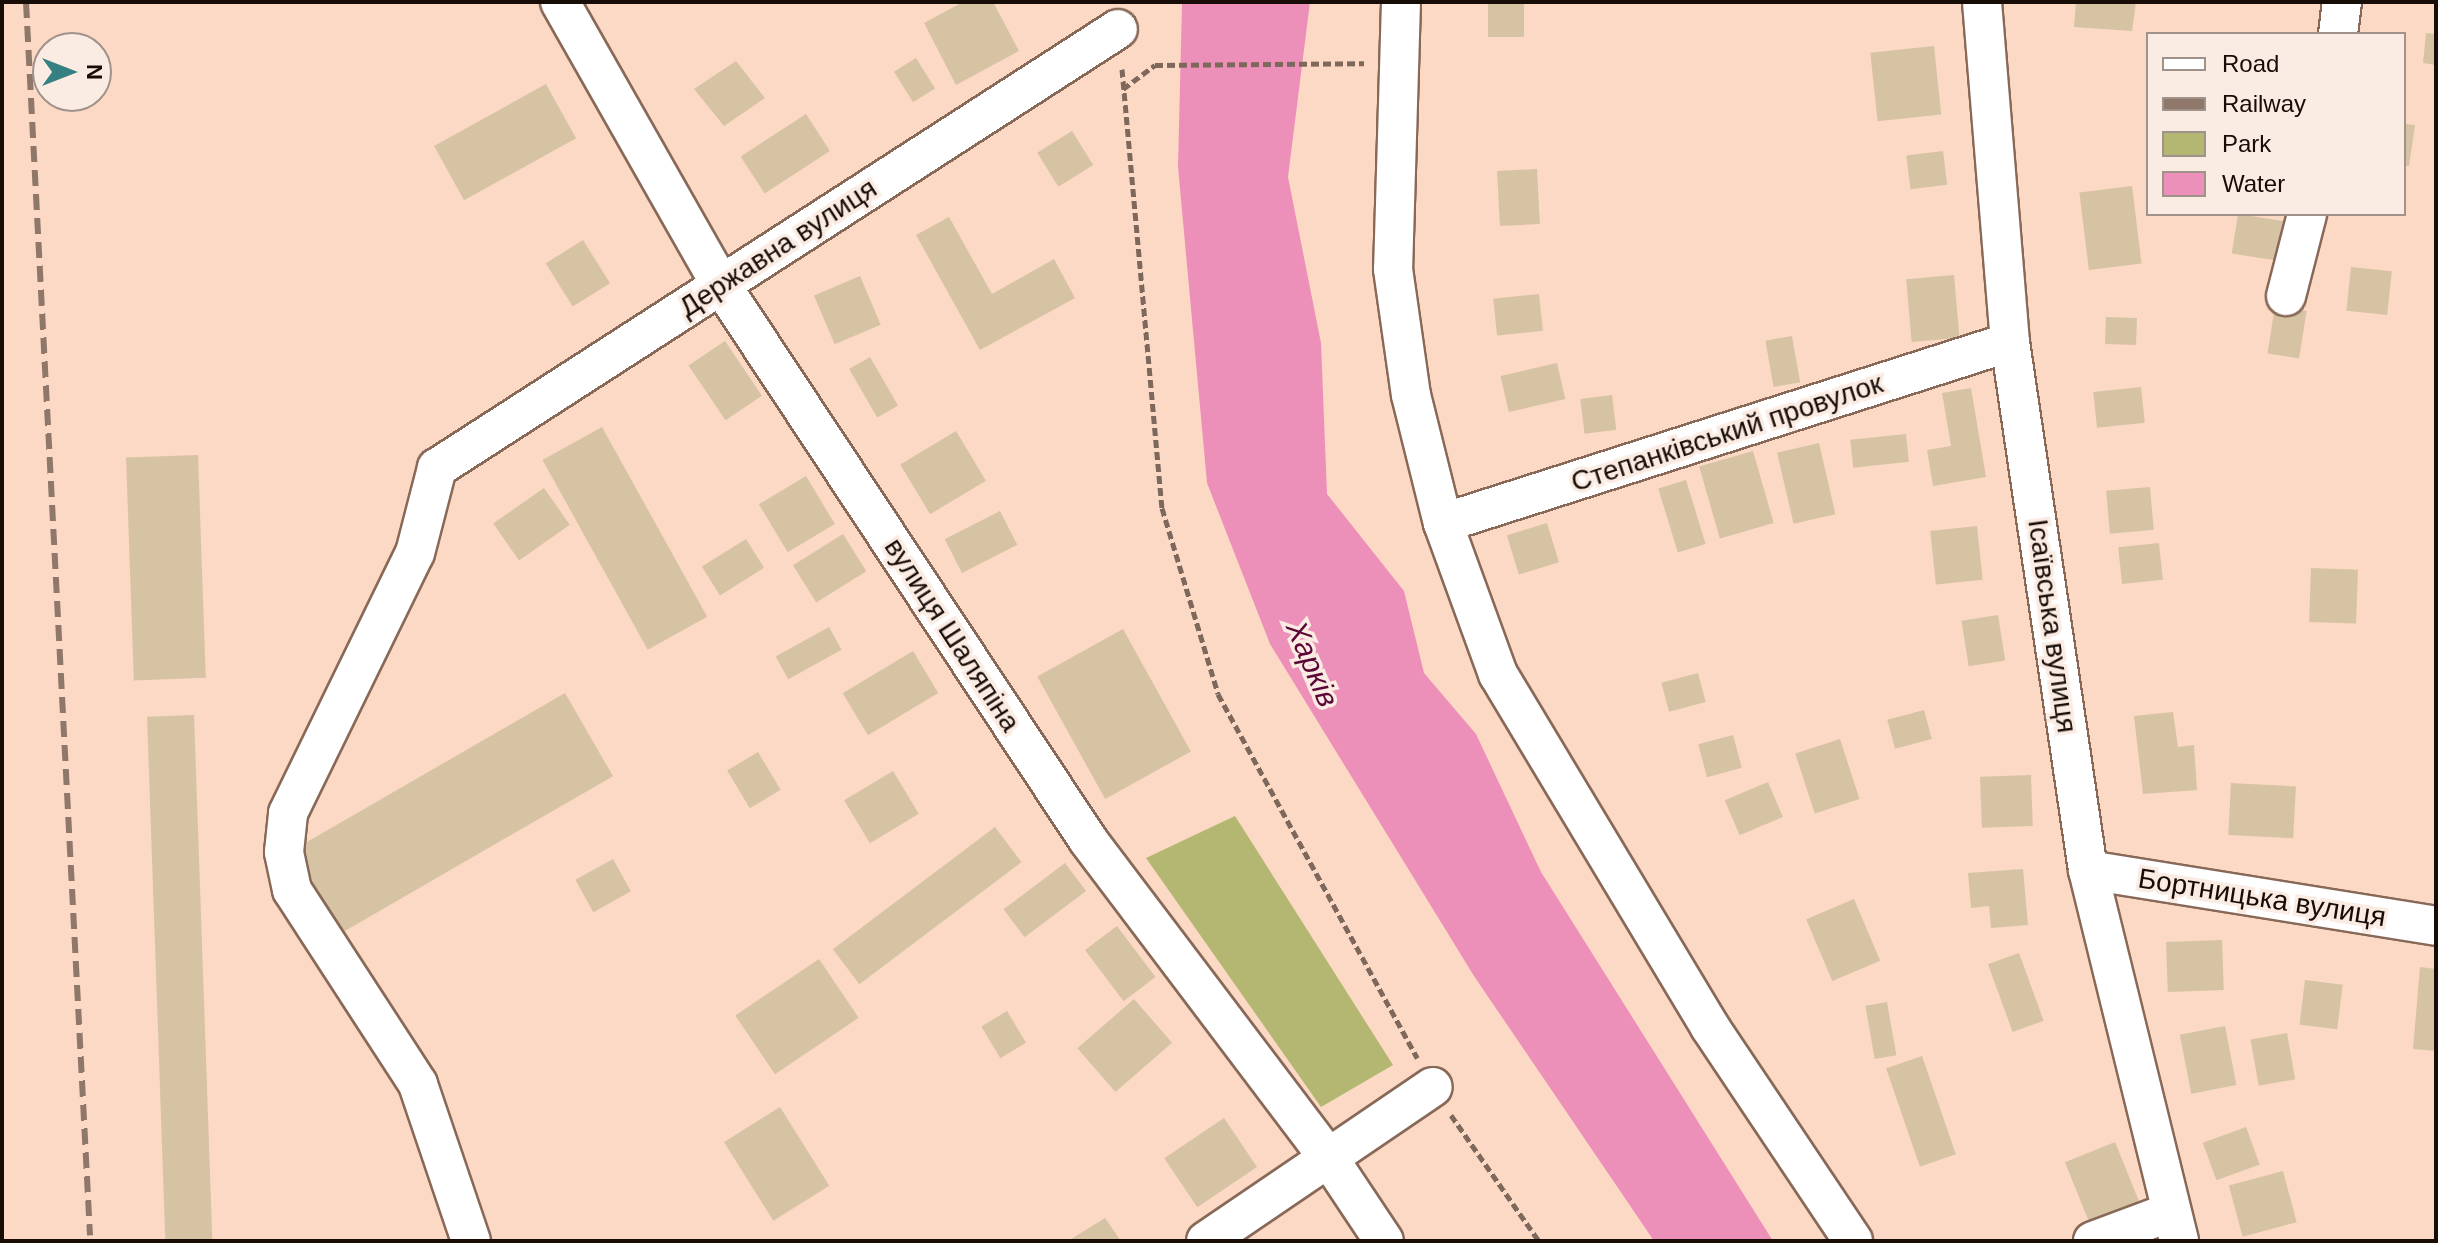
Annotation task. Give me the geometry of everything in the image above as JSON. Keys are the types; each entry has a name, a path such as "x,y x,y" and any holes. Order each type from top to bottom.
{"street":[{"name":"вулиця Шаляпіна","path":"560,2 721,285 1088,840 1330,1160 1384,1241"},
{"path":"1401,2 1393,269 1411,395 1443,523 1498,674 1710,1027 1853,1241"},
{"name":"Ісаївська вулиця","path":"1982,2 2010,342 2088,870 2173,1227"},
{"path":"2338,32 2342,2"},
{"name":"Державна вулиця","path":"471,1241 418,1084 292,890 284,852 288,813 415,553 437,468 1118,29"},
{"path":"2286,296 2306,216"},
{"name":"Степанківський провулок","path":"1443,523 2010,342"},
{"name":"Бортницька вулиця","path":"2088,870 2436,926"},
{"path":"1206,1241 1330,1160 1433,1087"},
{"path":"2093,1241 2173,1227"}],"path":[{"path":"1118,29 1162,508 1218,694 1433,1087 1539,1241"},
{"path":"1123,89 1155,65 1336,61"}],"green space":[{"path":"1235,816 1393,1065 1321,1107 1146,858"}],"water":[{"name":"Харків","path":"1182,2 1310,2 1288,177 1321,343 1327,494 1404,591 1424,673 1476,734 1541,872 1773,1241 1654,1241 1474,976 1270,644 1207,483 1178,167"}],"building":[{"path":"963,2 993,2 1019,51 956,85 924,23"},
{"path":"1488,2 1524,2 1524,37 1488,37"},
{"path":"2076,2 2136,2 2132,31 2074,27"},
{"path":"2426,33 2436,34 2436,65 2423,63"},
{"path":"1934,46 1941,115 1878,121 1870,53"},
{"path":"916,58 935,89 913,102 894,72"},
{"path":"736,61 765,98 724,126 694,89"},
{"path":"546,84 576,138 464,200 434,146"},
{"path":"806,114 830,151 765,193 741,156"},
{"path":"2406,124 2415,125 2409,166 2406,166"},
{"path":"1072,131 1093,165 1058,187 1037,153"},
{"path":"1943,151 1947,185 1910,189 1906,156"},
{"path":"1537,169 1540,224 1500,226 1497,171"},
{"path":"2132,186 2142,263 2089,270 2079,192"},
{"path":"2238,216 2284,221 2278,261 2232,254"},
{"path":"949,217 992,294 1054,259 1075,298 980,350 916,235"},
{"path":"583,240 610,283 573,307 546,263"},
{"path":"2351,267 2392,271 2387,315 2346,311"},
{"path":"1954,275 1959,338 1912,342 1906,279"},
{"path":"860,276 881,325 835,344 814,296"},
{"path":"1539,294 1543,331 1497,336 1493,299"},
{"path":"2275,306 2307,311 2299,358 2267,353"},
{"path":"2106,317 2137,318 2136,345 2105,344"},
{"path":"1792,336 1800,382 1774,387 1765,341"},
{"path":"725,341 762,396 725,420 689,366"},
{"path":"870,357 898,405 877,417 849,369"},
{"path":"1557,363 1565,399 1509,412 1500,376"},
{"path":"2141,387 2145,423 2097,428 2093,392"},
{"path":"1971,388 1986,477 1933,486 1927,450 1951,446 1942,393"},
{"path":"1612,395 1616,430 1585,434 1580,399"},
{"path":"602,427 707,617 648,650 543,460"},
{"path":"956,431 986,481 930,514 900,464"},
{"path":"1906,434 1909,462 1853,468 1850,440"},
{"path":"1819,443 1835,514 1794,524 1777,453"},
{"path":"1753,451 1774,523 1720,539 1699,466"},
{"path":"198,455 206,678 134,680 126,458"},
{"path":"806,476 835,524 788,552 759,504"},
{"path":"1686,480 1706,544 1678,553 1658,488"},
{"path":"2150,487 2154,530 2110,534 2106,491"},
{"path":"544,488 570,525 519,560 493,524"},
{"path":"1000,511 1017,545 962,573 945,539"},
{"path":"1547,523 1559,562 1519,574 1507,535"},
{"path":"1977,526 1983,580 1936,585 1930,531"},
{"path":"843,534 866,571 816,603 793,565"},
{"path":"746,539 764,568 720,595 702,567"},
{"path":"2159,543 2163,580 2122,584 2118,547"},
{"path":"2311,568 2358,570 2356,624 2309,622"},
{"path":"1998,615 2005,660 1969,666 1961,621"},
{"path":"829,627 842,650 788,679 776,657"},
{"path":"1123,629 1191,751 1105,799 1037,677"},
{"path":"913,651 938,693 868,735 843,693"},
{"path":"1698,673 1706,702 1669,712 1661,683"},
{"path":"565,693 613,776 342,933 294,850"},
{"path":"1924,710 1932,739 1895,749 1887,720"},
{"path":"2173,712 2178,747 2194,745 2197,790 2143,794 2134,716"},
{"path":"194,715 212,1241 165,1241 147,717"},
{"path":"1733,735 1742,768 1707,777 1698,744"},
{"path":"1840,739 1859,799 1815,813 1795,754"},
{"path":"758,752 781,790 750,808 727,771"},
{"path":"893,771 919,814 870,843 844,800"},
{"path":"2031,775 2033,826 1982,828 1980,777"},
{"path":"1768,782 1783,817 1740,835 1725,800"},
{"path":"2231,783 2296,786 2293,838 2228,835"},
{"path":"995,827 1021,862 859,984 833,949"},
{"path":"613,859 631,891 593,912 575,880"},
{"path":"1065,863 1086,891 1025,937 1004,909"},
{"path":"2023,869 2028,925 1991,928 1989,906 1971,908 1968,873"},
{"path":"1854,899 1880,961 1832,981 1806,919"},
{"path":"1117,926 1156,977 1124,1001 1085,950"},
{"path":"2222,940 2224,990 2168,992 2166,942"},
{"path":"2019,953 2044,1021 2013,1032 1988,964"},
{"path":"819,959 859,1018 775,1074 735,1015"},
{"path":"2420,967 2436,969 2436,1051 2413,1049"},
{"path":"2305,980 2343,985 2337,1029 2300,1025"},
{"path":"1134,999 1172,1043 1115,1092 1077,1048"},
{"path":"1887,1002 1896,1055 1875,1059 1865,1006"},
{"path":"1007,1011 1026,1043 1000,1058 981,1026"},
{"path":"2225,1026 2236,1085 2191,1094 2180,1035"},
{"path":"2287,1033 2295,1079 2259,1086 2251,1039"},
{"path":"1922,1056 1956,1154 1920,1167 1886,1068"},
{"path":"780,1107 829,1186 773,1221 724,1142"},
{"path":"1224,1118 1257,1167 1197,1207 1164,1158"},
{"path":"2246,1127 2260,1165 2216,1180 2203,1143"},
{"path":"2115,1142 2139,1201 2089,1222 2065,1162"},
{"path":"2283,1171 2297,1222 2243,1237 2229,1185"},
{"path":"1105,1218 1121,1241 1068,1241"}],"railway":[{"path":"26,2 90,1235"}]}
